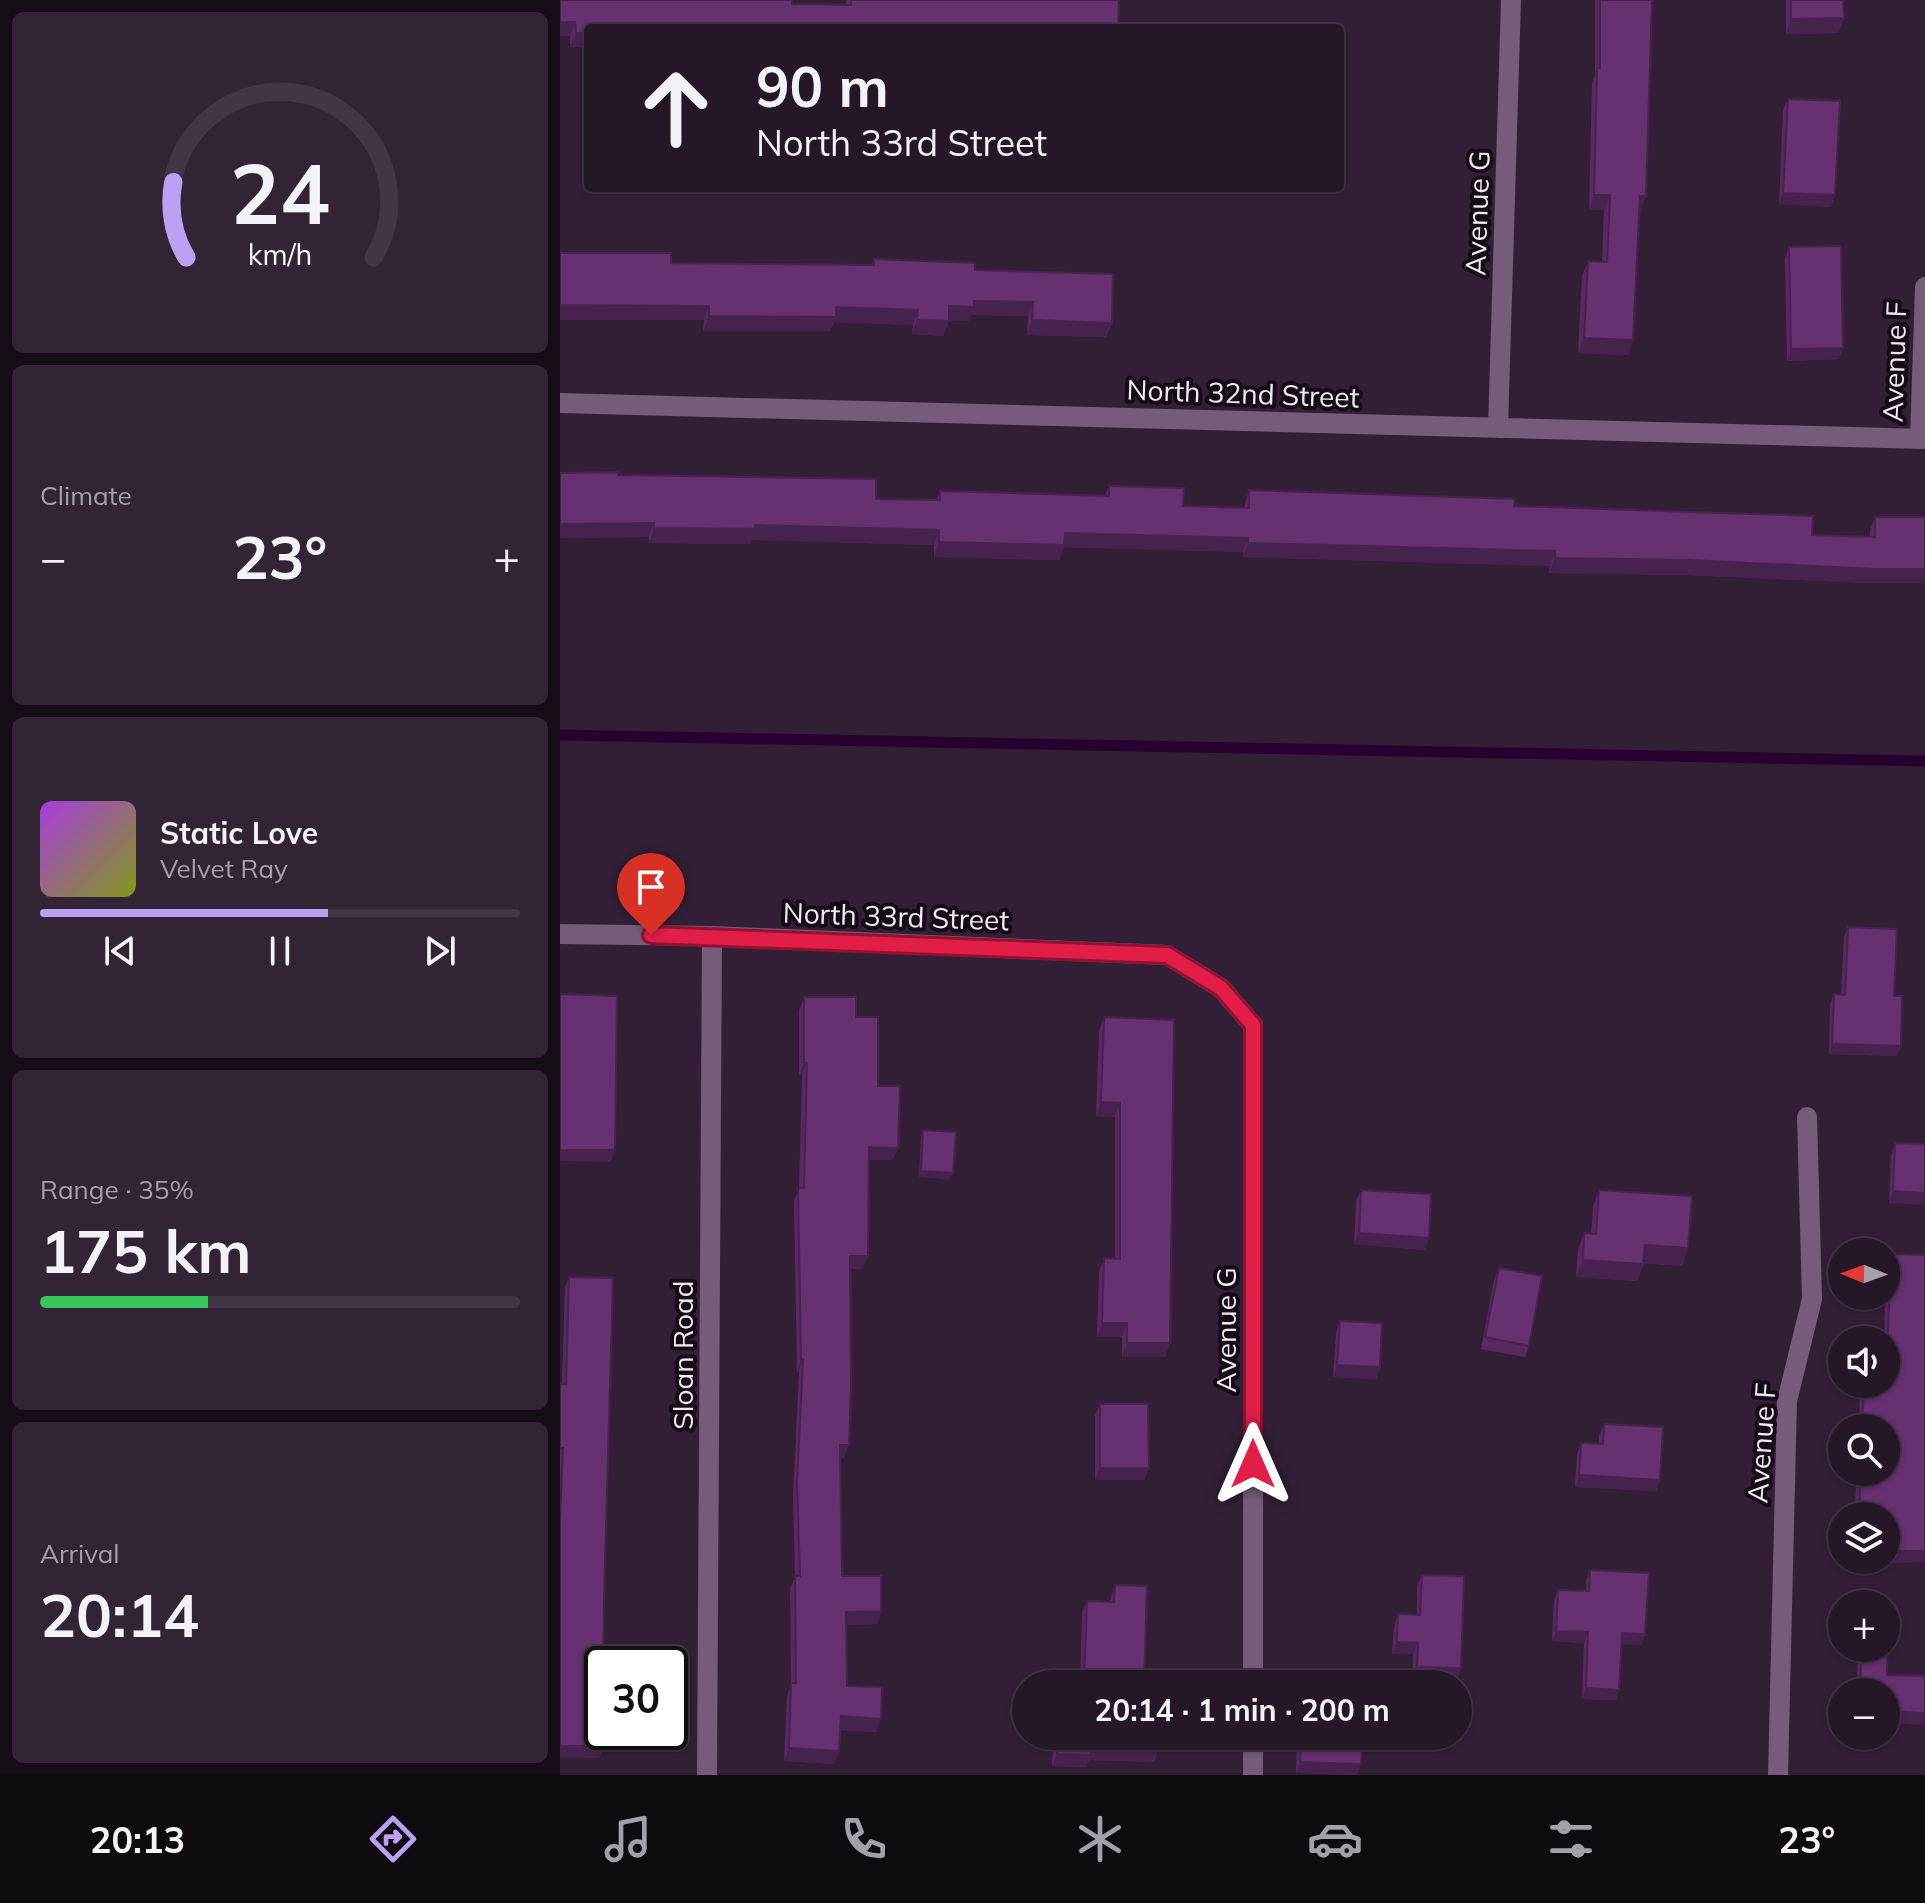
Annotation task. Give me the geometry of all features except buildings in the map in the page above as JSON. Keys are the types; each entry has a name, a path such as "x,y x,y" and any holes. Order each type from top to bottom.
{"street":[{"name":"Avenue G","path":"1498,428 1511,0"},
{"name":"Avenue F","path":"1922,439 1925,287"},
{"name":"North 32nd Street","path":"560,403 1922,439"},
{"name":"North 33rd Street","path":"560,934 712,936 1167,955 1221,988"},
{"name":"Sloan Road","path":"707,1775 712,936"},
{"name":"Avenue G","path":"1221,988 1253,1025 1253,1670"},
{"name":"Avenue F","path":"1778,1775 1787,1401 1812,1299 1807,1117"},
{"path":"1253,1750 1253,1775"}],"waterway":[{"path":"560,735 1925,761"}],"route":[{"path":"651,935 1167,955 1221,988 1253,1025 1253,1464"}]}
